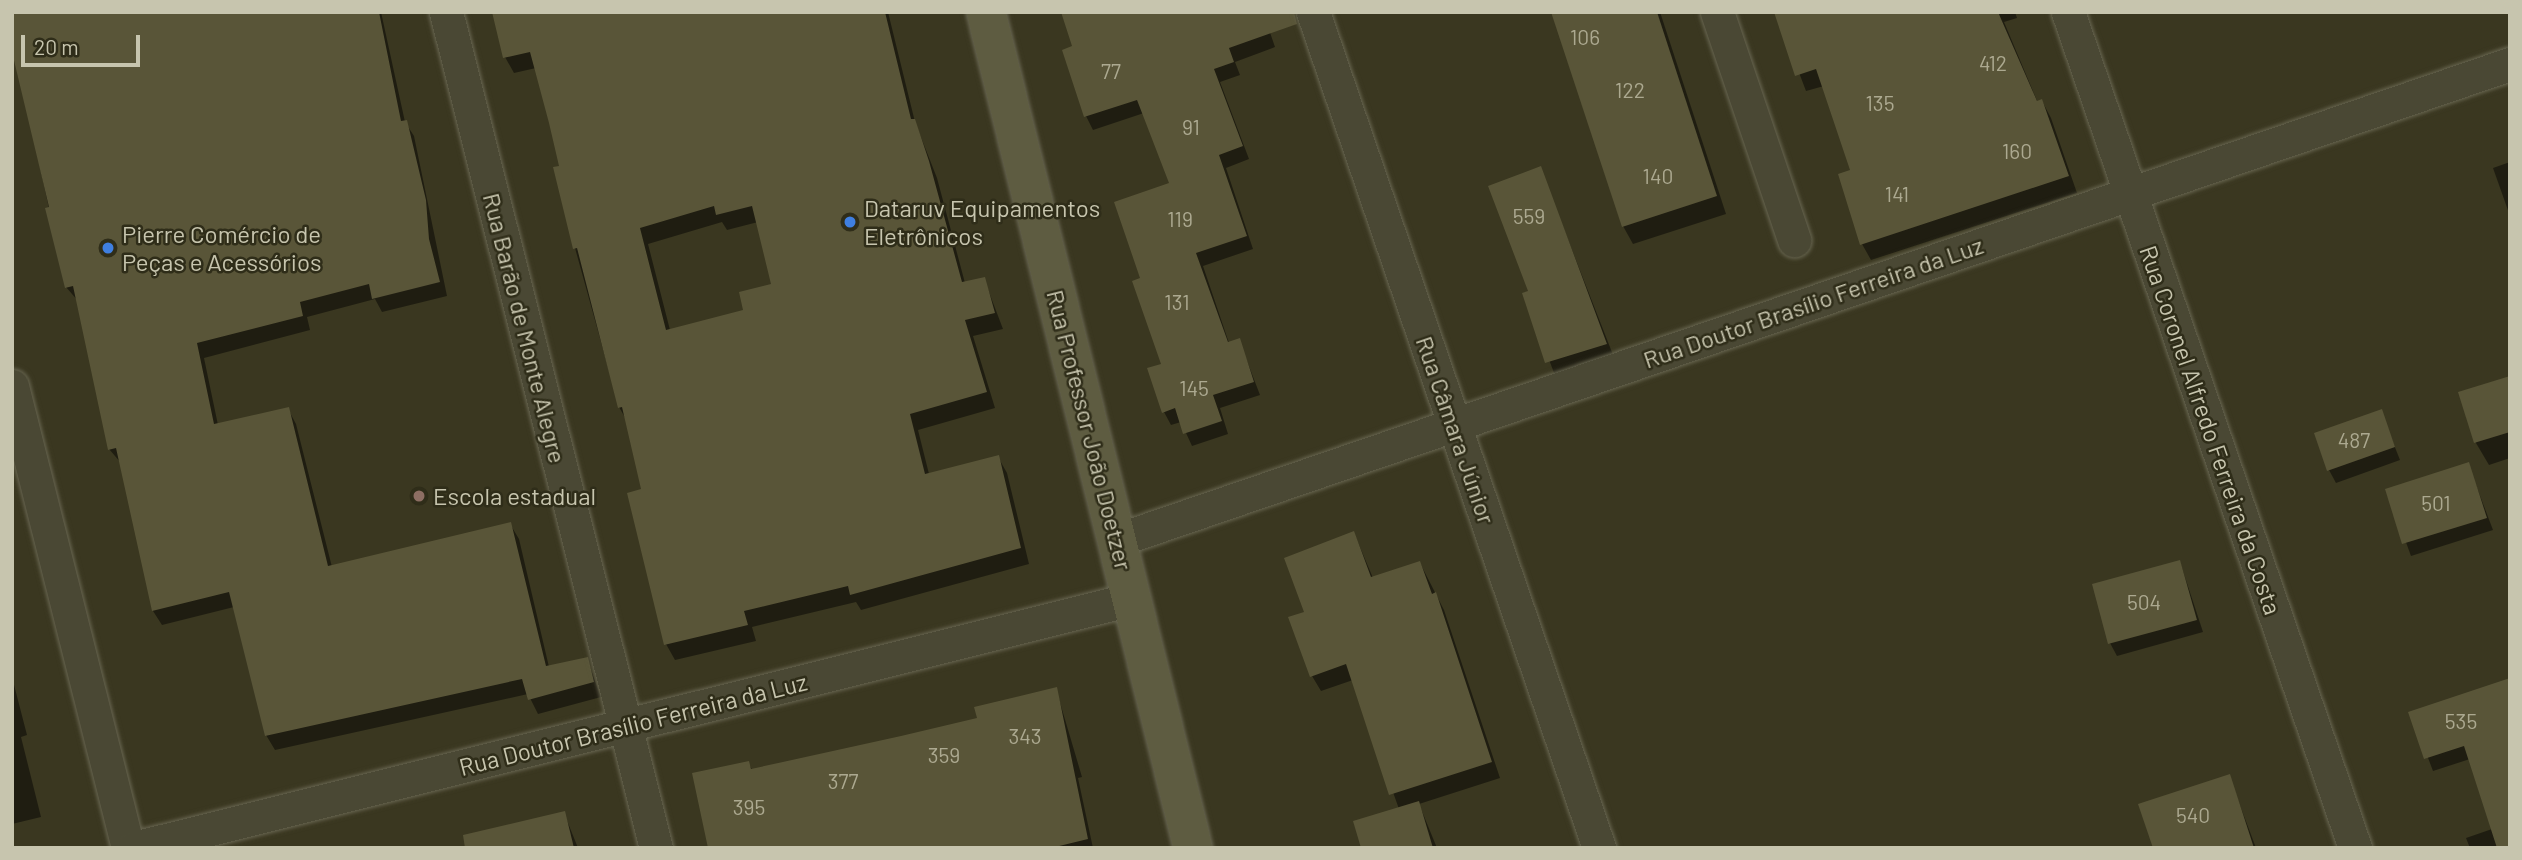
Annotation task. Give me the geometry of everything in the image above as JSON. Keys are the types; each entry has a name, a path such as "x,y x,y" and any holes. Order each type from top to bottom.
{"main road":[{"name":"Rua Professor João Doetzer","path":"986,12 1194,848"}],"street":[{"name":"Rua Barão de Monte Alegre","path":"446,12 656,848"},
{"name":"Rua Câmara Júnior","path":"1313,12 1599,848"},
{"path":"1717,12 1794,240"},
{"name":"Rua Coronel Alfredo Ferreira da Costa","path":"2067,12 2355,848"},
{"name":"Rua Doutor Brasílio Ferreira da Luz","path":"1117,540 2510,64"},
{"path":"12,386 128,848"},
{"name":"Rua Doutor Brasílio Ferreira da Luz","path":"134,848 1132,600"}],"building":[{"path":"12,12 379,12 401,121 407,120 426,200 429,239 440,282 372,299 369,284 300,302 303,316 197,343 214,424 289,407 328,566 511,522 546,666 588,657 594,682 528,700 522,679 265,736 229,592 152,611 116,448 108,450 73,286 65,288 45,208 49,207 12,52"},
{"path":"492,12 885,12 911,119 915,119 929,161 962,282 985,277 995,313 965,320 987,392 910,414 925,474 999,455 1021,548 850,595 848,586 744,611 748,625 664,645 627,493 641,489 622,407 618,408 577,248 573,249 553,167 559,166 530,52 503,58","holes":["714,206 716,215 752,206 771,284 739,292 743,310 666,330 640,228"]},
{"path":"1061,12 1294,12 1297,24 1229,48 1234,62 1214,69 1243,146 1219,155 1247,236 1196,253 1228,342 1240,338 1254,382 1213,395 1222,421 1183,434 1175,408 1162,413 1147,368 1161,364 1132,281 1140,278 1114,202 1169,183 1137,100 1084,117 1062,50 1072,46"},
{"path":"1551,12 1657,12 1717,196 1622,227"},
{"path":"1774,12 1998,12 2037,101 2042,99 2069,176 1860,245 1838,174 1850,170 1816,69 1795,76"},
{"path":"1541,166 1607,344 1545,363 1522,293 1528,291 1488,186"},
{"path":"2510,376 2510,432 2474,443 2458,392"},
{"path":"2382,409 2395,447 2327,471 2314,433"},
{"path":"2469,462 2487,518 2402,544 2385,489"},
{"path":"1354,531 1371,577 1420,561 1432,594 1436,592 1492,762 1389,795 1346,664 1310,677 1288,617 1304,612 1284,558"},
{"path":"2180,560 2197,620 2108,644 2092,584"},
{"path":"2510,678 2510,848 2497,848 2464,746 2424,759 2408,712"},
{"path":"1057,687 1088,839 1051,848 708,848 692,773 749,761 751,769 901,736 977,718 974,707"},
{"path":"2230,774 2254,848 2153,848 2138,804"},
{"path":"1419,801 1433,848 1361,848 1353,821"},
{"path":"565,811 574,848 465,848 463,835"}],"place":[{"name":"Dataruv Equipamentos Eletrônicos","path":"850,222"},
{"name":"Pierre Comércio de Peças e Acessórios","path":"108,248"},
{"name":"Escola estadual","path":"419,496"}]}
